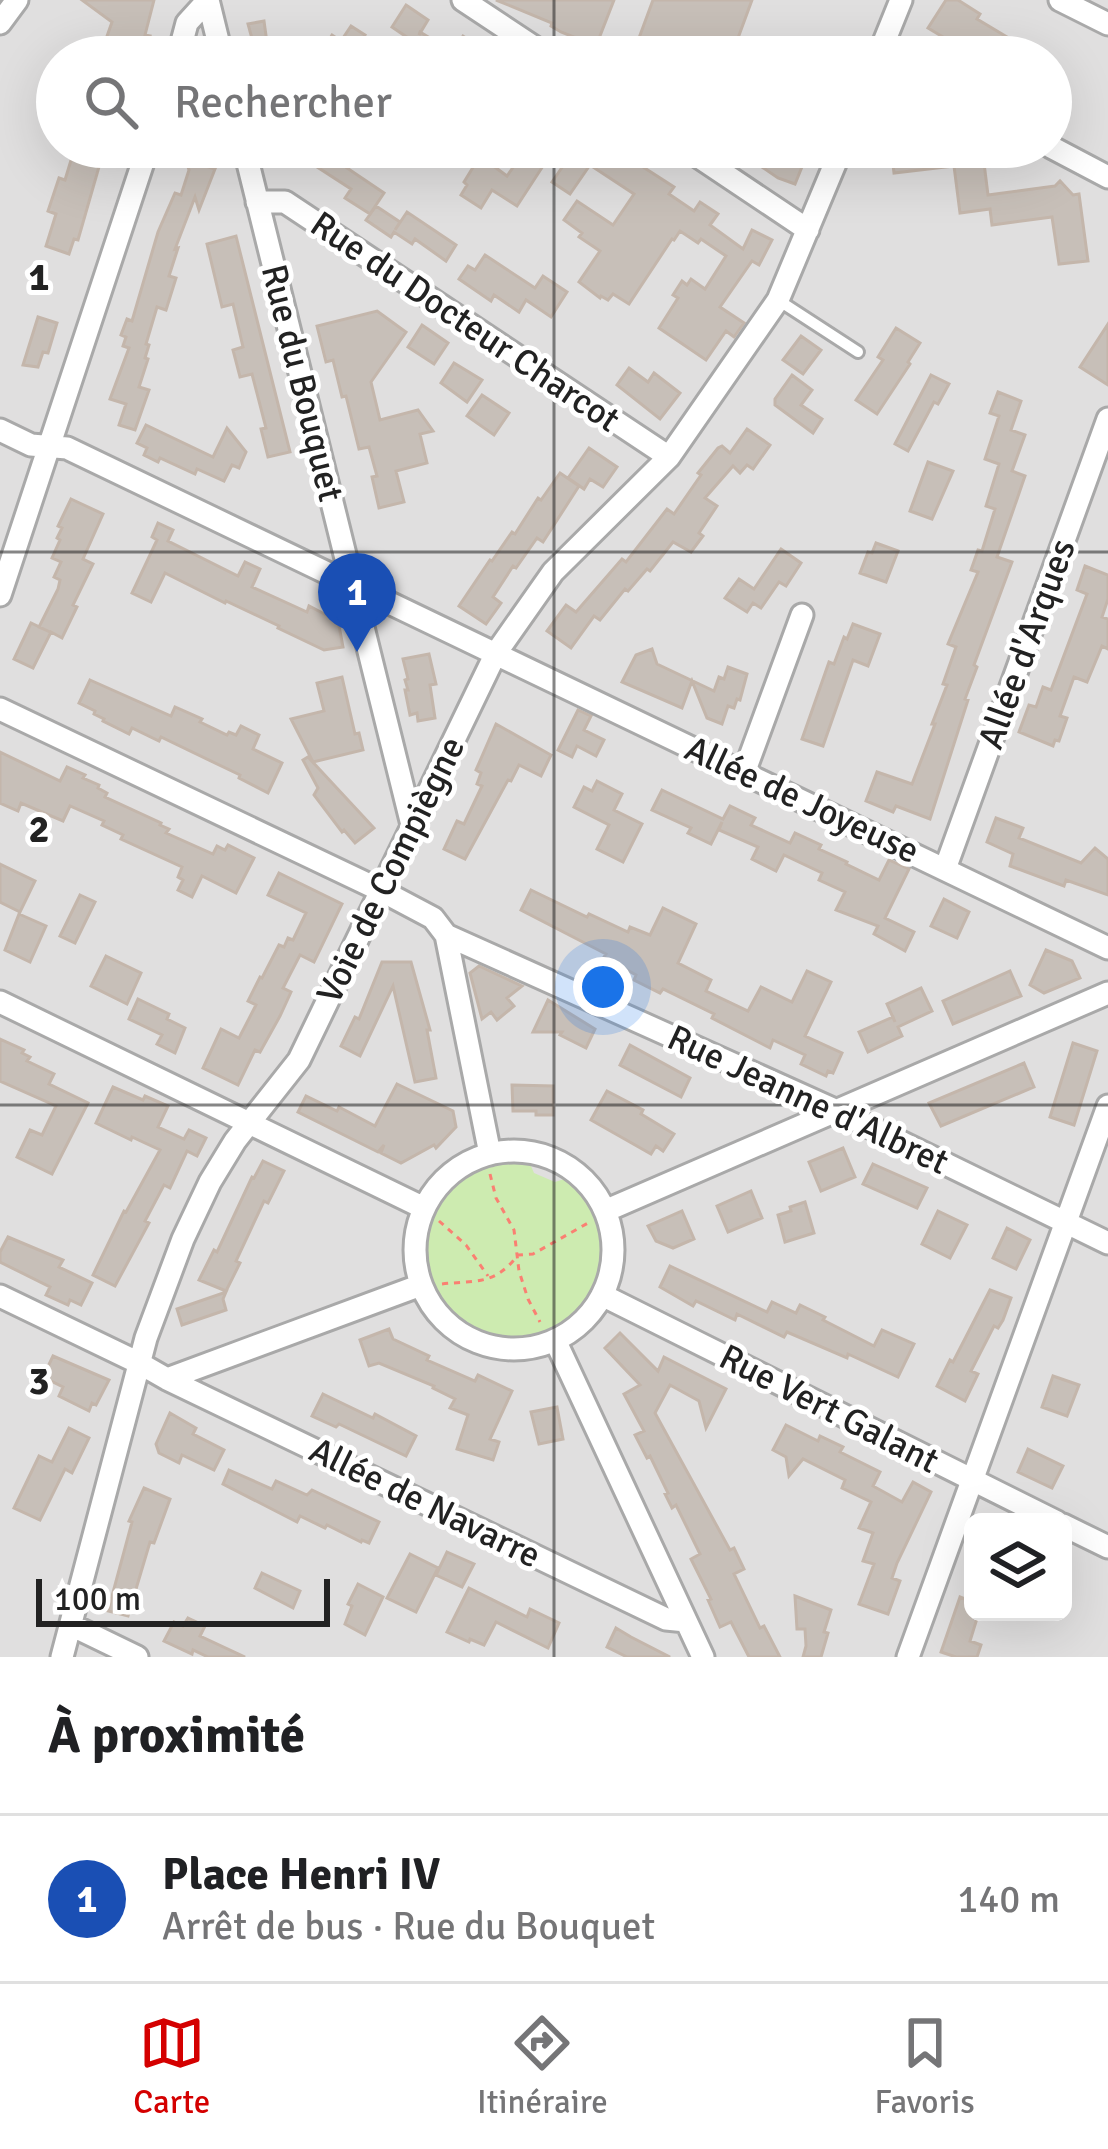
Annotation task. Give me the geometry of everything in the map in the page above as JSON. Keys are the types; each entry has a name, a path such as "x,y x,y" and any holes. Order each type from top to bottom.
{"street":[{"path":"0,22 17,0"},
{"path":"184,36 187,23 208,0"},
{"path":"208,0 217,36"},
{"path":"463,0 517,36"},
{"path":"886,36 901,0"},
{"path":"1060,0 1108,24"},
{"path":"1072,158 1108,177"},
{"path":"0,596 141,168"},
{"name":"Rue du Bouquet","path":"249,168 413,829"},
{"path":"715,168 808,230"},
{"name":"Voie de Compiègne","path":"62,1657 140,1363 183,1239 211,1182 235,1141 299,1060 496,653 554,572 669,457 778,300 833,168"},
{"name":"Rue du Docteur Charcot","path":"257,202 285,202 669,457"},
{"name":"Allée d'Arques","path":"945,869 1108,419"},
{"name":"Allée de Joyeuse","path":"0,430 31,445 68,448 1108,948"},
{"path":"744,773 802,615"},
{"name":"Rue Jeanne d'Albret","path":"0,710 382,891 433,917 446,934 835,1111 1108,1243"},
{"path":"446,934 488,1154"},
{"path":"606,1213 1108,993"},
{"path":"0,1002 424,1208"},
{"path":"908,1657 1108,1106"},
{"path":"524,1152 558,1161 586,1182 606,1213 612,1264 602,1295 583,1321 552,1341 520,1349 476,1342 451,1327 422,1288 414,1254 424,1208 449,1175 488,1154 524,1152"},
{"path":"166,1379 422,1288"},
{"name":"Rue Vert Galant","path":"602,1295 1040,1513"},
{"name":"Allée de Navarre","path":"0,1297 666,1619 686,1621"},
{"path":"552,1341 703,1657"},
{"name":"Rue Vert Galant","path":"1072,1529 1108,1547"},
{"path":"71,1625 137,1657"}],"lane":[{"path":"778,300 858,352"}],"path":[{"path":"488,1154 496,1198 514,1230 528,1299 552,1341"},
{"path":"424,1208 466,1244 490,1278"},
{"path":"422,1288 490,1278 518,1255 533,1254 606,1213"}],"shaded area":[{"path":"0,0 1108,0 1108,1657 0,1657"}],"green space":[{"path":"502,1159 528,1159 534,1173 555,1182 570,1177 597,1214 605,1240 603,1269 588,1303 566,1325 539,1338 497,1340 463,1327 439,1301 425,1269 424,1234 435,1201 461,1175"}],"building":[{"path":"82,0 154,0 145,35 150,36 107,36 112,22"},
{"path":"496,0 614,0 600,36 571,36"},
{"path":"653,0 752,0 739,36 640,36"},
{"path":"946,0 958,0 980,14 977,19 1005,36 941,36 928,28"},
{"path":"406,5 428,20 421,32 427,36 405,36 392,27"},
{"path":"264,21 266,36 251,36 248,24"},
{"path":"351,26 365,35 364,36 344,36"},
{"path":"69,168 99,168 78,240 74,239 69,254 46,246 56,214 48,211 59,178 65,180"},
{"path":"319,168 347,168 384,193 370,214 345,198 351,189"},
{"path":"473,168 496,168 507,176 513,168 542,168 517,206 492,190 481,208 461,195"},
{"path":"562,168 588,168 570,194 552,182"},
{"path":"595,168 645,168 674,187 669,194 694,211 700,202 718,214 710,225 743,249 752,230 772,240 759,265 752,261 720,307 744,323 734,337 726,331 706,360 659,328 678,298 673,295 682,281 687,285 691,279 705,289 726,256 701,239 698,243 680,231 629,304 613,294 608,300 600,298 579,282 600,251 564,220 577,201 613,225 634,194"},
{"path":"763,168 801,168 795,184"},
{"path":"893,168 937,168 894,173"},
{"path":"954,168 985,168 988,195 1055,186 1060,181 1073,195 1079,194 1088,261 1059,264 1052,217 992,225 990,209 960,213"},
{"path":"215,169 199,210 195,197 175,249 169,276 176,278 166,310 157,307 139,387 149,390 135,430 119,425 126,404 110,399 129,348 123,346 126,337 121,335 127,319 132,321 158,232 175,193 181,195 189,170"},
{"path":"376,206 400,222 395,230 407,212 456,245 446,261 415,239 412,244 394,232 391,237 366,220"},
{"path":"236,236 290,452 268,457 252,374 240,377 233,350 243,347 233,304 222,307 207,244"},
{"path":"485,255 535,288 543,276 567,292 551,317 526,300 519,312 494,295 491,301 459,279 468,266 475,270"},
{"path":"377,311 406,332 371,382 380,420 418,410 433,431 420,434 427,463 396,471 404,502 379,508 369,447 359,449 346,396 342,397 333,360 326,362 317,326"},
{"path":"38,317 57,323 48,353 43,352 38,367 23,365"},
{"path":"1108,324 1108,385 1080,367"},
{"path":"422,325 448,343 434,364 408,347"},
{"path":"896,328 920,343 877,414 856,400 883,360 878,357"},
{"path":"801,336 821,350 803,374 783,360"},
{"path":"454,363 482,380 467,402 441,383"},
{"path":"629,368 648,382 654,373 680,393 660,419 617,385"},
{"path":"792,375 812,390 801,405 822,419 813,433 775,405"},
{"path":"931,375 949,384 908,451 895,444"},
{"path":"998,392 1021,401 1011,430 1025,435 1012,471 1025,476 997,557 1012,562 974,665 968,700 930,819 896,806 893,812 866,801 877,772 912,784 935,724 956,647 948,644 978,572 971,570 995,509 986,506 999,464 985,459 999,416 990,413"},
{"path":"482,395 509,413 494,435 467,416"},
{"path":"146,425 213,457 227,428 246,452 239,468 232,465 224,481 197,469 195,474 144,455 147,448 137,443"},
{"path":"747,429 770,445 753,469 747,465 740,473 733,466 705,498 717,506 691,552 673,542 600,620 594,616 571,648 547,631 566,605 576,612 622,559 626,562 667,509 674,514 718,448 730,453"},
{"path":"589,448 617,467 603,487 590,479 584,489 568,478"},
{"path":"928,462 953,471 932,519 910,511"},
{"path":"560,473 579,486 543,542 537,538 513,566 493,597 501,603 486,624 459,606"},
{"path":"71,499 103,514 83,559 93,564 62,638 51,632 33,668 14,659 31,623 39,627 58,589 60,580 54,577 61,562 52,558 60,540 62,528 58,526"},
{"path":"158,523 173,530 168,541 238,576 245,562 260,569 252,587 307,612 309,606 330,617 337,615 343,647 324,650 165,573 151,602 132,593 157,540 152,537"},
{"path":"876,543 898,551 886,582 860,573"},
{"path":"781,549 801,563 786,586 779,582 761,608 753,603 747,612 725,598 739,579 754,589"},
{"path":"1085,566 1108,575 1102,617 1108,619 1108,649 1102,646 1087,682 1074,677 1060,716 1067,718 1053,746 1019,732 1029,705 1036,707 1043,687 1051,690 1087,594 1077,590"},
{"path":"853,624 880,634 868,666 853,660 823,746 802,739 829,662 834,664"},
{"path":"652,649 657,664 714,691 728,667 747,674 740,700 734,708 728,706 722,724 707,718 692,681 682,708 622,682 636,655"},
{"path":"429,654 436,684 430,685 435,718 418,721 417,713 410,715 403,659"},
{"path":"342,677 363,750 313,762 291,719 324,711 317,683"},
{"path":"90,680 171,716 175,707 227,735 236,735 241,726 259,735 253,749 282,763 268,793 161,737 159,741 132,728 129,734 103,721 79,703"},
{"path":"578,710 591,716 584,730 604,740 596,756 577,746 572,757 558,750"},
{"path":"496,724 551,755 541,776 519,765 465,859 444,849 457,821 464,824 482,786 477,784 481,773 476,770"},
{"path":"0,752 60,781 67,767 85,775 107,793 105,797 213,854 217,846 225,850 228,845 254,858 236,893 202,876 192,897 178,890 182,867 121,839 123,835 102,825 104,821 70,806 63,821 21,803 18,811 0,803"},
{"path":"308,757 374,828 355,843 314,795 318,788 303,760"},
{"path":"597,781 622,794 614,810 642,824 623,862 597,849 609,825 574,807 584,787 592,791"},
{"path":"662,790 723,819 730,806 755,818 751,825 790,843 795,833 879,880 889,860 909,869 885,918 914,932 905,951 874,934 878,926 836,910 845,892 819,880 822,873 784,855 776,871 752,859 758,847 719,830 722,822 711,844 688,833 691,828 652,810"},
{"path":"996,818 1023,828 1019,838 1081,863 1095,848 1108,859 1108,895 1066,880 1064,886 1010,866 1013,854 987,842"},
{"path":"0,864 35,881 20,912 0,902"},
{"path":"279,873 342,904 314,962 300,955 283,988 291,992 280,1016 260,1052 255,1050 238,1085 203,1068 221,1029 239,1038 256,1005 248,1001 260,977 279,945 293,940 306,913 268,895"},
{"path":"531,890 628,932 630,927 650,935 663,908 696,924 678,963 711,980 706,991 748,1011 761,987 792,1002 807,971 831,982 805,1036 842,1053 833,1073 828,1071 826,1076 801,1064 805,1055 773,1040 770,1048 712,1018 714,1014 634,980 636,975 604,957 606,954 521,910"},
{"path":"80,895 95,902 75,943 60,936"},
{"path":"944,899 969,912 957,938 931,926"},
{"path":"19,914 46,926 30,962 5,950"},
{"path":"1046,950 1072,961 1080,978 1044,993 1030,985"},
{"path":"106,956 141,973 127,1004 91,986"},
{"path":"382,962 411,962 430,1030 436,1078 415,1082 393,986 360,1056 341,1046 355,1017 359,1019"},
{"path":"479,966 522,986 507,998 514,1006 497,1020 491,1012 482,1019 470,973"},
{"path":"1010,971 1021,996 953,1024 943,1001"},
{"path":"921,988 932,1011 898,1027 902,1036 868,1052 859,1032 893,1017 887,1004"},
{"path":"138,999 185,1028 175,1053 157,1044 162,1035 129,1019"},
{"path":"548,1000 595,1029 586,1048 560,1035 562,1032 533,1032"},
{"path":"0,1039 24,1050 30,1057 27,1061 54,1074 49,1084 88,1103 52,1174 17,1157 30,1130 42,1135 56,1106 0,1081"},
{"path":"1073,1043 1097,1051 1074,1125 1050,1117"},
{"path":"630,1045 690,1078 681,1097 620,1065"},
{"path":"1024,1063 1034,1087 941,1126 929,1103"},
{"path":"397,1084 453,1111 456,1127 436,1148 401,1163 381,1153 384,1145 378,1152 298,1112 306,1096 375,1126"},
{"path":"512,1085 553,1086 553,1115 513,1111"},
{"path":"113,1087 168,1106 158,1127 184,1139 189,1130 206,1138 197,1156 187,1151 170,1188 164,1185 115,1286 93,1275 160,1150 96,1123"},
{"path":"607,1091 674,1134 663,1151 656,1146 651,1154 591,1120"},
{"path":"843,1148 855,1177 821,1191 809,1162"},
{"path":"263,1161 284,1171 268,1203 264,1201 226,1291 199,1280"},
{"path":"873,1164 927,1188 917,1208 863,1184"},
{"path":"751,1191 762,1218 728,1232 717,1206"},
{"path":"805,1202 814,1233 785,1242 778,1215"},
{"path":"682,1211 694,1239 673,1248 656,1241 648,1226"},
{"path":"938,1211 967,1225 950,1258 922,1244"},
{"path":"1007,1228 1030,1240 1016,1269 993,1258"},
{"path":"8,1237 63,1260 59,1267 92,1283 81,1305 46,1295 50,1287 0,1262"},
{"path":"670,1266 767,1312 772,1302 796,1313 800,1305 874,1346 882,1330 914,1344 898,1377 787,1332 784,1337 737,1314 735,1320 696,1301 693,1306 660,1287"},
{"path":"990,1290 1011,1298 971,1371 978,1374 965,1401 937,1386"},
{"path":"226,1292 226,1310 182,1325 177,1309"},
{"path":"389,1329 393,1339 429,1356 427,1360 512,1391 490,1439 499,1442 493,1460 457,1449 468,1415 450,1408 455,1399 379,1363 369,1366 360,1340"},
{"path":"620,1333 658,1371 664,1357 726,1389 706,1428 699,1401 670,1385 655,1413 730,1550 734,1548 744,1569 734,1574 780,1657 749,1657 731,1622 720,1627 691,1559 700,1554 635,1435 644,1431 624,1394 640,1385 605,1348"},
{"path":"53,1356 109,1380 89,1411 59,1396 63,1387 43,1377"},
{"path":"1053,1376 1079,1385 1067,1416 1042,1407"},
{"path":"323,1394 416,1436 406,1456 312,1416"},
{"path":"557,1407 563,1439 539,1444 531,1412"},
{"path":"170,1413 196,1428 193,1434 224,1450 214,1470 182,1455 179,1463 159,1453 156,1444"},
{"path":"786,1425 843,1447 840,1452 880,1472 873,1486 902,1502 913,1482 931,1492 897,1563 892,1578 900,1581 888,1614 859,1604 874,1564 863,1561 873,1533 859,1528 871,1502 842,1488 845,1480 803,1459 789,1476 786,1457 773,1450"},
{"path":"69,1428 89,1438 72,1473 65,1469 40,1520 14,1508 39,1456 52,1462"},
{"path":"1028,1449 1063,1466 1052,1488 1018,1472"},
{"path":"229,1470 272,1489 276,1481 307,1495 312,1490 379,1522 369,1543 300,1516 297,1522 223,1484"},
{"path":"144,1488 170,1499 154,1543 150,1542 128,1616 108,1611 129,1521"},
{"path":"447,1552 474,1564 462,1587 436,1575"},
{"path":"410,1554 438,1568 416,1612 387,1598"},
{"path":"262,1573 300,1591 293,1608 255,1588"},
{"path":"358,1584 383,1597 365,1635 345,1624"},
{"path":"469,1588 527,1617 530,1609 559,1623 548,1648 496,1622 484,1645 447,1632"},
{"path":"795,1596 831,1610 821,1657 803,1657 805,1629 797,1629"},
{"path":"960,1597 964,1599 964,1621 976,1621 970,1641 981,1645 977,1657 941,1652"},
{"path":"188,1618 205,1626 200,1636 245,1657 208,1657 193,1650 192,1654 164,1641 174,1622 183,1626"},
{"path":"616,1628 670,1657 627,1657 607,1647"}],"place":[{"name":"Place Henri IV","path":"357,652"}]}
